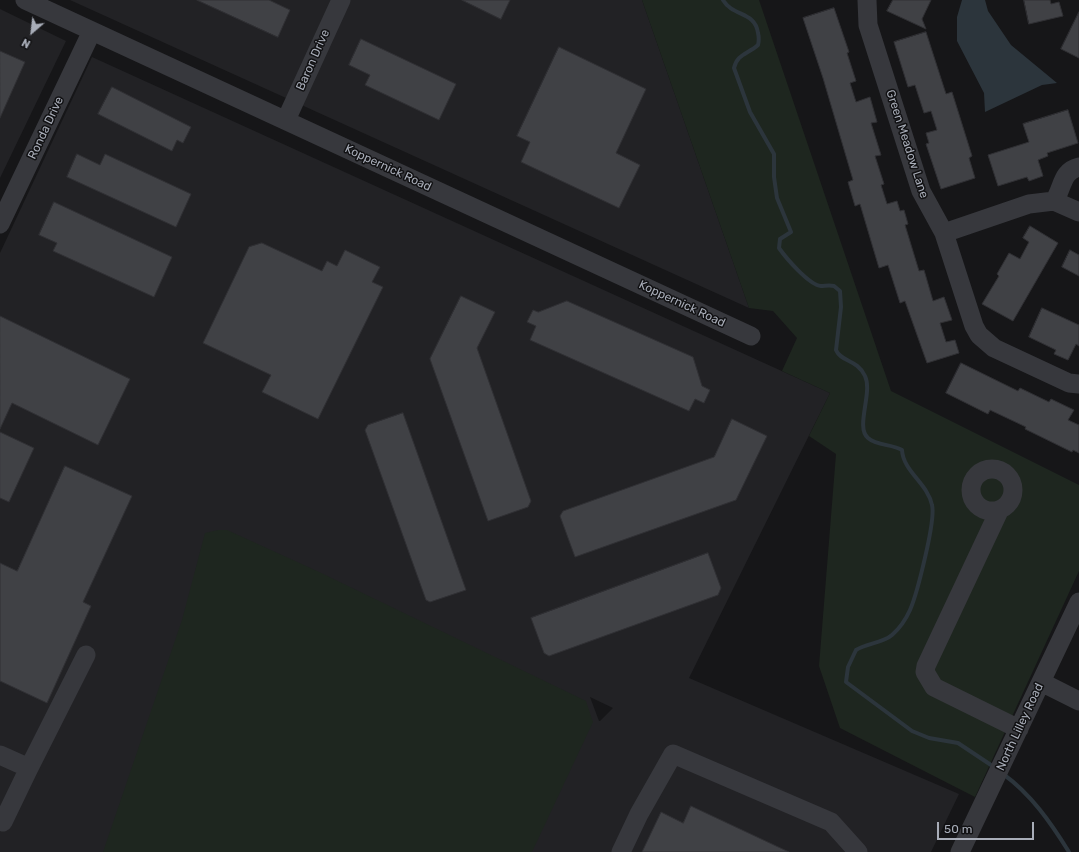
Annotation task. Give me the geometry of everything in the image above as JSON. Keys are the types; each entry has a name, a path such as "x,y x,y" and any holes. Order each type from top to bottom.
{"street":[{"name":"Koppernick Road","path":"25,0 751,336"},
{"name":"Baron Drive","path":"286,120 341,0"},
{"name":"Green Meadow Lane","path":"867,0 868,25 921,191 944,233 974,326 979,335 994,348 1068,383 1079,384"},
{"name":"Ronda Drive","path":"0,224 92,31"},
{"path":"1054,202 1067,173 1073,168 1079,167"},
{"path":"944,233 1029,204 1054,202 1079,212"},
{"path":"999,511 926,666 925,672 934,687 1019,729"},
{"name":"North Lilley Road","path":"960,852 1079,602"},
{"path":"3,822 86,655"},
{"path":"1041,682 1079,701"},
{"path":"621,852 673,754 831,822 858,852"},
{"path":"0,755 29,768"}],"shaded area":[{"path":"70,0 642,0 749,308"},
{"path":"642,0 759,0 891,391 1079,485 1079,571 975,797 840,728 819,666 836,454 809,436 830,393 782,371 797,338 773,311 749,308"},
{"path":"962,0 985,0 988,11 1011,45 1057,83 1042,85 985,112 984,93 957,41 957,17"},
{"path":"0,9 66,41 0,178"},
{"path":"92,57 830,393 689,678 959,794 931,852 0,852 0,253","holes":["590,697 613,708 599,721"]},
{"path":"218,530 227,530 317,571 586,701 593,722 532,852 103,852 182,620 205,533"}],"building":[{"path":"197,0 269,0 290,10 278,37"},
{"path":"462,0 510,0 501,19"},
{"path":"893,0 931,0 922,19 926,29 887,11"},
{"path":"1024,0 1050,0 1051,4 1059,2 1063,16 1029,24"},
{"path":"834,8 849,52 847,53 856,81 850,83 856,102 870,97 877,122 871,123 881,155 875,156 884,184 881,185 887,204 897,201 900,211 904,210 908,224 905,225 919,271 924,270 933,301 944,297 952,320 940,323 946,342 955,340 959,353 927,363 905,301 900,303 888,265 879,268 860,204 855,206 848,182 853,180 823,78 803,18"},
{"path":"1079,12 1079,58 1061,49"},
{"path":"926,32 946,94 952,92 972,156 969,158 975,178 941,189 926,144 929,143 926,133 937,130 931,111 924,113 915,85 908,87 894,42"},
{"path":"361,39 456,84 439,120 365,85 370,75 349,65"},
{"path":"559,47 646,89 616,153 640,165 619,208 521,162 530,142 517,136"},
{"path":"0,51 25,62 0,118"},
{"path":"112,87 191,127 183,143 177,140 172,151 98,114"},
{"path":"1068,110 1078,143 1047,153 1048,156 1038,160 1043,176 1029,181 1027,177 998,186 988,155 1029,142 1023,124"},
{"path":"77,154 100,165 105,154 191,194 176,227 67,177"},
{"path":"54,202 172,257 154,297 53,251 57,243 39,235"},
{"path":"1030,226 1058,243 1013,321 982,304 999,276 997,274 1009,253 1020,259 1029,242 1023,238"},
{"path":"262,243 322,271 327,261 337,266 345,250 380,267 372,282 383,287 318,419 262,392 271,375 203,343 249,247"},
{"path":"1070,250 1079,255 1079,276 1062,267"},
{"path":"461,296 495,312 477,348 531,501 528,507 488,521 430,359"},
{"path":"567,301 693,357 702,386 710,390 704,403 695,399 689,411 530,340 536,326 527,322 533,310 538,312"},
{"path":"1042,308 1079,325 1079,346 1076,344 1068,360 1054,354 1056,350 1029,337"},
{"path":"0,316 130,379 98,445 12,403 0,429"},
{"path":"961,363 1018,391 1020,388 1049,402 1051,399 1074,410 1068,420 1079,425 1079,453 1073,450 1072,452 1025,429 1026,427 990,410 988,414 946,393"},
{"path":"403,413 466,590 430,602 426,600 365,430 368,425"},
{"path":"732,419 767,436 736,500 575,557 560,516 563,511 714,457"},
{"path":"0,432 34,448 9,502 0,498"},
{"path":"65,466 132,496 83,602 91,606 47,703 0,681 0,563 17,571"},
{"path":"708,553 721,588 718,595 549,656 544,653 531,618"},
{"path":"691,806 789,852 642,852 661,812 683,823"}],"waterway":[{"path":"723,0 732,9 753,21 758,33 758,45 740,57 735,63 734,68 750,112 774,154 774,177 777,198 791,232 780,239 779,248 792,264 810,281 821,286 834,286 840,291 841,307 836,350 842,357 858,366 865,376 867,391 863,418 864,433 872,441 902,450 903,458 926,490 932,505 929,541 917,589 905,620 888,638 856,650 848,667 846,682 912,731 929,738 958,743 994,767"},
{"path":"1003,774 1023,791 1040,810 1069,852"}]}
